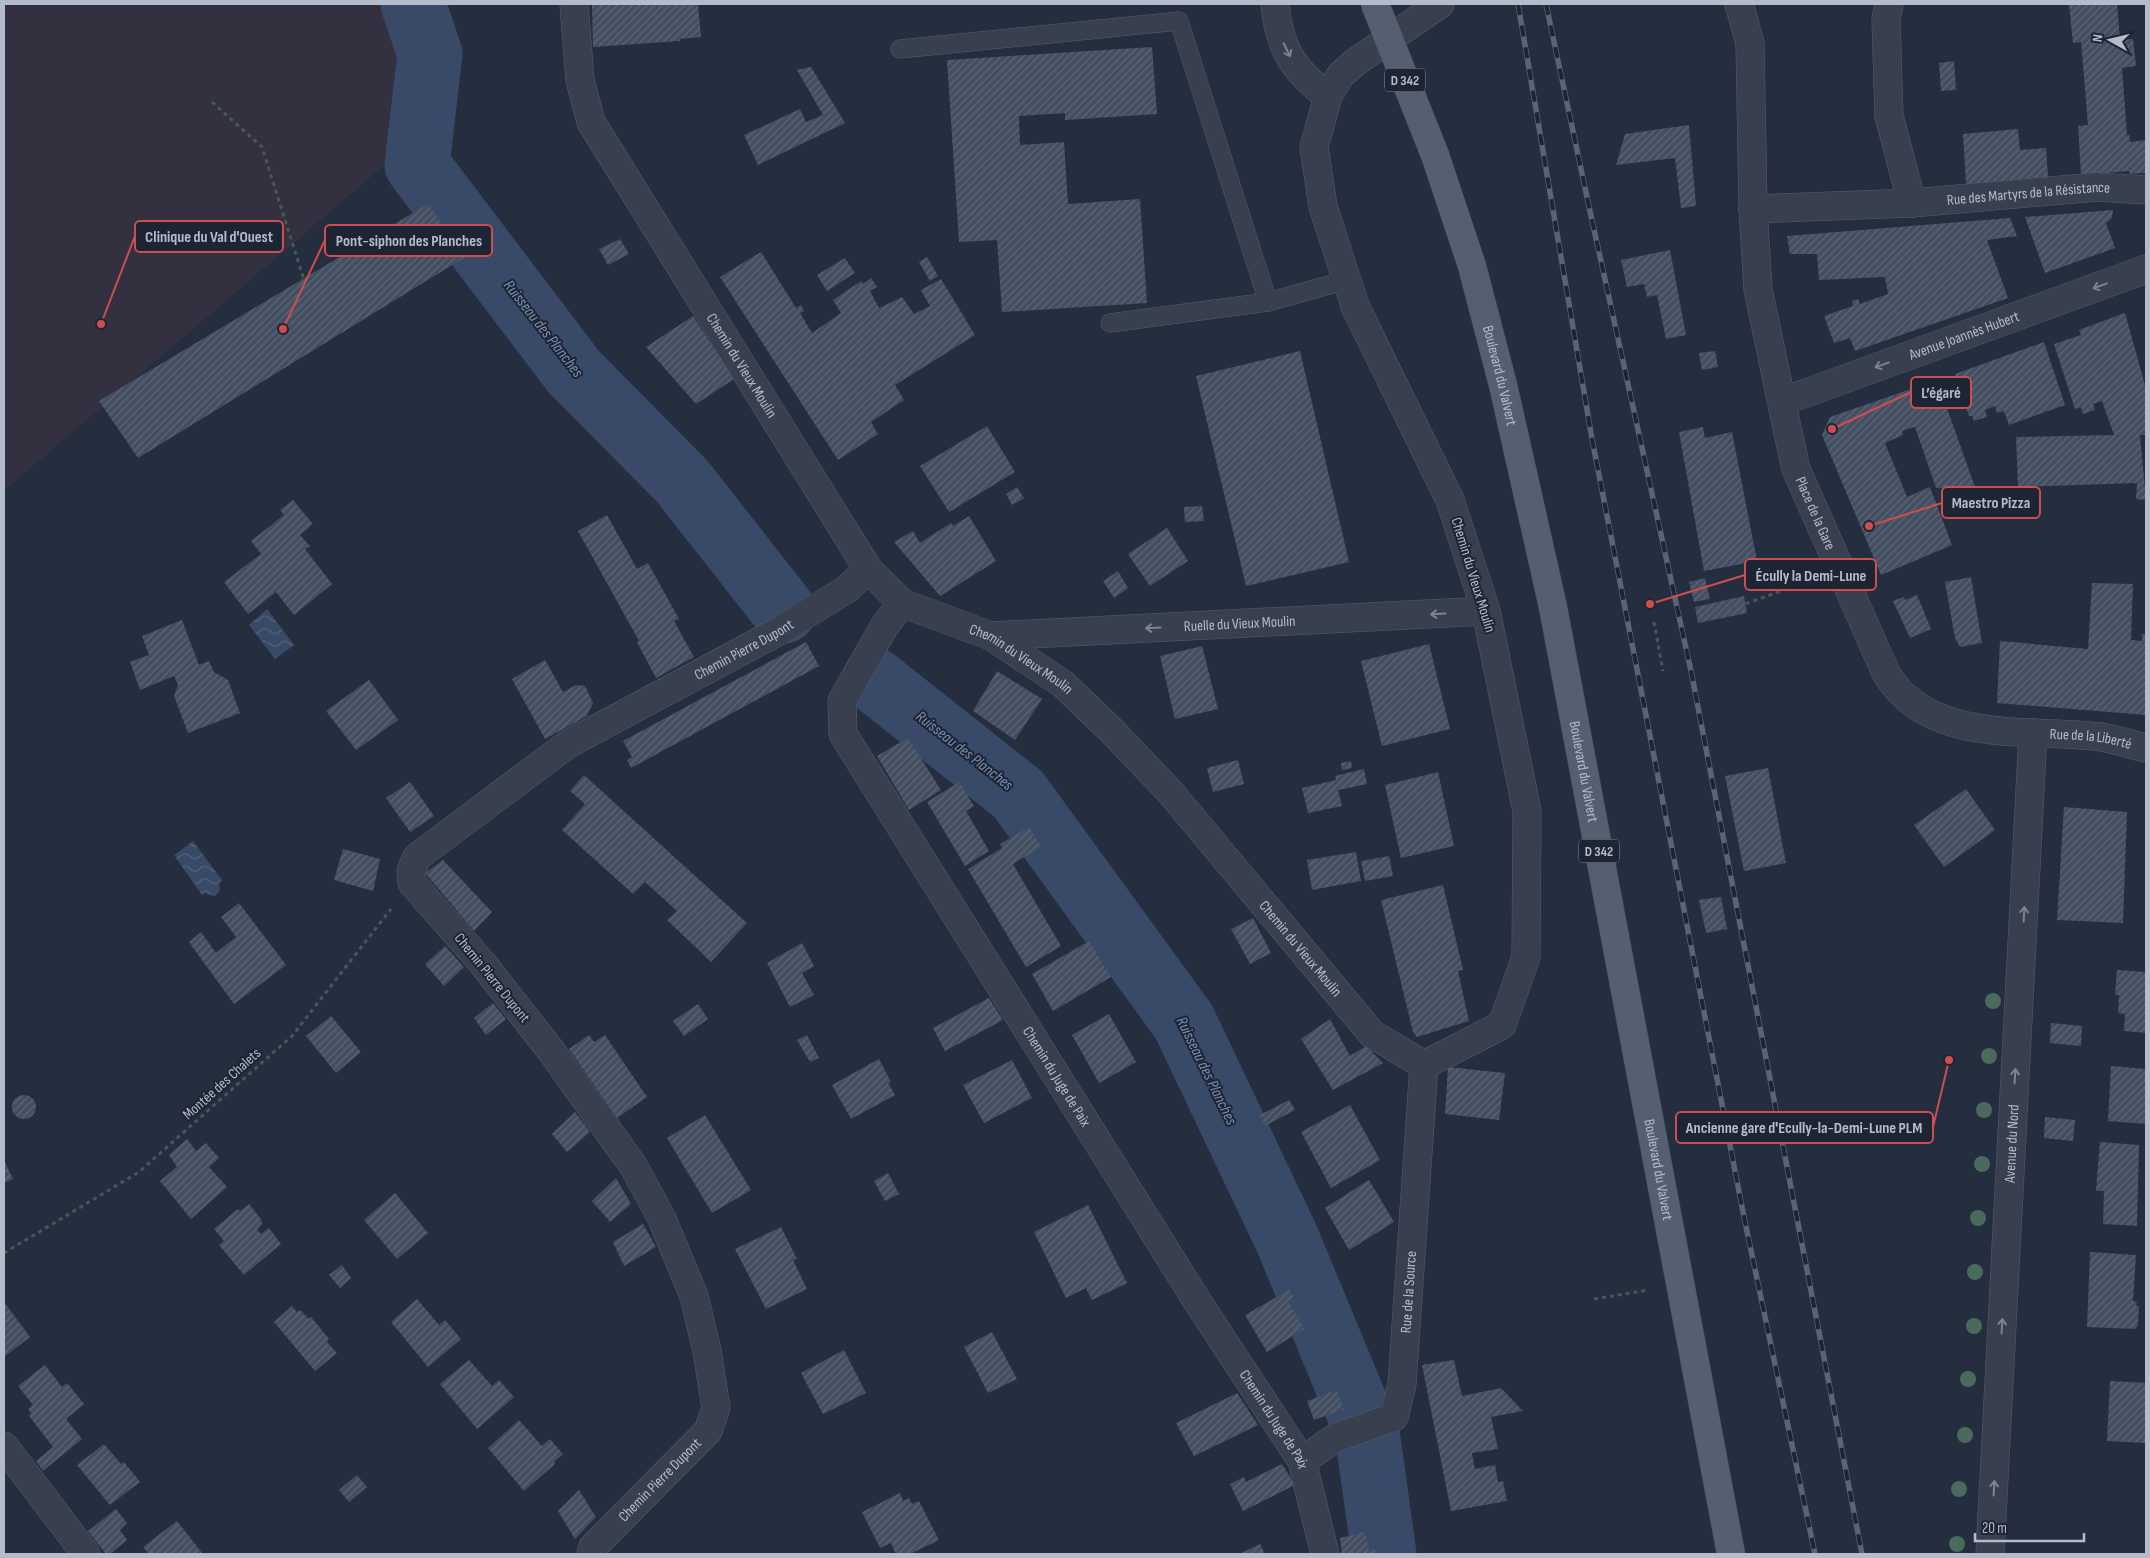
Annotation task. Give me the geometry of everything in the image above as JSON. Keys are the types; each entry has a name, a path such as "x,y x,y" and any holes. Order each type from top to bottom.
{"main road":[{"name":"Boulevard du Valvert","path":"1375,4 1435,155 1472,266 1501,375 1553,607 1731,1554"}],"street":[{"name":"Chemin du Vieux Moulin","path":"574,4 580,80 591,122 868,569 902,603 992,636 1063,684 1113,732 1171,793 1372,1034 1424,1065 1502,1025 1526,957 1527,811 1486,611 1450,500 1355,306 1323,206 1314,147 1328,96 1340,76 1354,63 1440,4"},
{"path":"1275,4 1278,31 1295,66 1309,83 1328,96"},
{"name":"Place de la Gare","path":"1739,4 1750,43 1753,209 1758,289 1796,469 1859,613 1895,688 1925,711 1952,723 1992,731 2033,733"},
{"path":"1888,4 1886,20 1889,116 1912,203"},
{"name":"Rue des Martyrs de la Résistance","path":"1753,209 1912,203 2097,187 2146,190"},
{"name":"Avenue Joannès Hubert","path":"1781,399 1807,392 2146,269"},
{"name":"Chemin Pierre Dupont","path":"590,1554 593,1547 708,1430 716,1408 707,1351 694,1296 662,1219 634,1167 552,1052 484,965 412,883 411,871 417,857 568,744 779,631 847,589 868,569"},
{"name":"Chemin du Juge de Paix","path":"902,603 884,627 842,701 843,734 1199,1304 1302,1461 1325,1554"},
{"name":"Ruelle du Vieux Moulin","path":"992,636 1486,611"},
{"name":"Rue de la Liberté","path":"2033,733 2102,737 2146,748"},
{"name":"Avenue du Nord","path":"1990,1554 2033,733"},
{"name":"Rue de la Source","path":"1302,1461 1336,1438 1394,1417 1402,1384 1424,1065"},
{"path":"4,1446 86,1554"}],"lane":[{"path":"900,49 1178,16 1268,302"},
{"path":"1110,322 1268,302 1347,280"}],"path":[{"path":"212,102 262,147 305,283"},
{"path":"1708,613 1745,604 1811,581"},
{"path":"1654,622 1663,671"},
{"name":"Montée des Chalets","path":"4,1253 139,1172 292,1036 412,883"},
{"path":"1594,1299 1652,1290"}],"shaded area":[{"path":"4,4 404,4 414,21 422,55 415,105 393,158 4,491"}],"water":[{"path":"267,609 294,645 275,659 249,625"},
{"path":"193,841 222,880 219,883 220,891 215,896 205,893 202,895 174,855"}],"building":[{"path":"592,4 698,4 701,37 680,39 680,41 593,47"},
{"path":"2069,4 2117,4 2120,40 2133,39 2136,66 2122,68 2127,135 2129,135 2130,142 2146,140 2146,173 2130,174 2129,171 2081,175 2078,126 2088,125 2081,42 2073,43"},
{"path":"1152,47 1157,114 1065,120 1065,113 1019,116 1020,145 1064,142 1068,204 1140,199 1147,303 1002,312 997,240 959,242 947,60"},
{"path":"1954,61 1956,90 1941,91 1939,63"},
{"path":"811,67 845,123 758,165 744,135 800,109 806,122 823,115 797,70"},
{"path":"1689,125 1696,206 1681,208 1675,158 1616,165 1625,134"},
{"path":"2018,129 2020,150 2046,148 2048,177 1966,184 1963,134"},
{"path":"428,204 465,257 138,458 99,401"},
{"path":"2113,210 2112,218 2106,223 2115,248 2045,273 2025,217"},
{"path":"2010,218 2017,236 1987,240 2008,298 1855,351 1850,338 1834,343 1824,316 1853,306 1852,301 1858,299 1860,304 1888,294 1885,277 1819,280 1817,254 1790,254 1787,236"},
{"path":"620,239 629,254 608,265 599,249"},
{"path":"1670,250 1686,335 1666,339 1657,295 1647,297 1644,284 1627,287 1621,260"},
{"path":"761,252 796,308 801,305 804,311 800,313 812,333 841,313 833,300 861,281 863,284 871,278 877,287 870,291 879,308 902,297 914,314 930,306 921,290 941,279 975,335 895,385 904,400 871,422 878,434 838,460 720,277"},
{"path":"927,257 938,276 930,281 919,262"},
{"path":"845,258 855,273 827,291 817,275"},
{"path":"2125,313 2146,389 2146,435 2140,435 2146,500 2136,499 2137,483 2018,487 2016,437 2114,435 2102,401 2093,404 2095,410 2083,414 2081,407 2075,409 2054,344 2081,335 2079,330"},
{"path":"693,316 734,379 696,404 646,347"},
{"path":"2044,342 2065,405 2009,425 2004,411 1997,413 1995,406 1985,410 1987,417 1974,421 1972,416 1969,416 1955,374"},
{"path":"1300,351 1349,562 1246,586 1196,376"},
{"path":"1715,351 1718,367 1702,370 1699,353"},
{"path":"1937,380 1975,487 1936,488 1915,427 1902,431 1903,435 1885,443 1907,497 1930,487 1952,545 1881,575 1822,435 1830,417"},
{"path":"987,426 1015,472 949,512 920,466"},
{"path":"1703,427 1705,438 1732,432 1757,561 1704,571 1679,432"},
{"path":"1017,487 1024,498 1012,505 1006,494"},
{"path":"293,500 313,524 300,535 310,546 305,549 332,584 294,615 276,592 248,614 224,582 261,554 251,541 284,515 280,510"},
{"path":"1202,506 1204,521 1185,522 1184,507"},
{"path":"607,515 637,569 648,563 679,619 674,621 694,657 656,678 637,642 639,641 578,531"},
{"path":"969,516 996,561 940,596 894,542 913,531 920,543 951,523 953,526"},
{"path":"1167,528 1188,561 1150,586 1128,554"},
{"path":"1118,571 1128,588 1114,598 1103,581"},
{"path":"1971,577 1982,643 1960,647 1955,638 1945,582"},
{"path":"1705,578 1710,599 1694,602 1689,582"},
{"path":"2092,583 2133,584 2131,640 2142,641 2142,634 2146,634 2146,715 1997,703 2000,641 2088,649"},
{"path":"1917,595 1931,629 1910,638 1893,601 1904,597 1905,600"},
{"path":"1744,596 1747,613 1698,623 1695,607"},
{"path":"182,620 199,665 209,661 214,672 228,680 240,713 188,733 174,696 178,685 174,676 140,690 130,662 149,655 142,636"},
{"path":"806,642 819,666 631,768 627,760 632,757 623,741"},
{"path":"1429,644 1450,729 1382,746 1361,661"},
{"path":"1202,646 1218,709 1175,719 1160,656"},
{"path":"545,660 563,692 576,685 585,686 593,703 587,716 545,739 512,679"},
{"path":"997,671 1042,699 1015,740 973,711"},
{"path":"369,680 398,720 356,750 326,711"},
{"path":"908,738 941,790 909,810 877,756"},
{"path":"1238,760 1244,784 1213,792 1207,768"},
{"path":"1351,761 1352,768 1342,770 1341,763"},
{"path":"1768,768 1786,863 1744,871 1725,776"},
{"path":"1364,769 1367,784 1338,790 1342,806 1308,813 1302,788 1336,780 1335,776"},
{"path":"1438,772 1454,846 1401,858 1385,785"},
{"path":"584,775 747,923 711,962 667,920 677,911 645,882 633,894 562,830 585,804 570,791"},
{"path":"410,782 434,816 410,832 386,798"},
{"path":"959,782 974,806 966,811 989,851 965,866 927,802"},
{"path":"1966,789 1995,830 1944,867 1914,825"},
{"path":"2064,807 2127,812 2123,923 2057,920"},
{"path":"1029,827 1041,847 1013,864 1061,946 1026,967 968,869 1002,848 1000,844"},
{"path":"343,849 380,859 373,891 334,880"},
{"path":"1356,852 1361,881 1312,890 1307,860"},
{"path":"1389,856 1393,876 1365,881 1361,861"},
{"path":"443,860 492,912 474,931 425,873"},
{"path":"1443,885 1463,970 1458,971 1469,1021 1417,1037 1413,1032 1381,900"},
{"path":"1721,897 1727,929 1706,933 1699,900"},
{"path":"239,903 286,965 234,1004 189,942 201,932 216,953 236,937 221,917"},
{"path":"1253,918 1271,953 1250,964 1231,929"},
{"path":"1089,941 1111,977 1053,1011 1032,974"},
{"path":"802,943 814,966 802,973 814,995 790,1007 767,963"},
{"path":"445,946 464,967 444,986 425,964"},
{"path":"2117,970 2146,972 2146,1033 2124,1031 2125,1014 2118,1013 2119,995 2115,995"},
{"path":"989,998 1003,1020 945,1051 933,1028"},
{"path":"493,1003 506,1019 486,1035 474,1018"},
{"path":"698,1004 708,1019 684,1036 673,1021"},
{"path":"1109,1014 1136,1062 1099,1083 1072,1035"},
{"path":"331,1016 361,1052 336,1073 306,1036"},
{"path":"1330,1019 1350,1056 1366,1046 1383,1063 1333,1090 1301,1039"},
{"path":"2051,1023 2082,1026 2081,1046 2050,1043"},
{"path":"589,1035 594,1042 605,1035 647,1097 617,1118 569,1049"},
{"path":"807,1035 819,1058 810,1062 797,1040"},
{"path":"879,1059 891,1082 888,1083 895,1095 851,1119 832,1085"},
{"path":"1012,1060 1032,1098 984,1123 963,1085"},
{"path":"2111,1066 2146,1069 2146,1124 2108,1121"},
{"path":"1448,1067 1505,1073 1499,1120 1445,1114"},
{"path":"24,1095 29,1096 35,1102 35,1112 29,1118 24,1119 19,1118 13,1112 12,1107 13,1102 19,1096"},
{"path":"1289,1100 1295,1110 1265,1126 1260,1115"},
{"path":"1350,1105 1380,1160 1331,1188 1301,1132"},
{"path":"575,1112 590,1132 567,1152 552,1134"},
{"path":"705,1115 751,1190 712,1213 667,1138"},
{"path":"2045,1117 2075,1120 2073,1141 2044,1138"},
{"path":"187,1139 196,1151 206,1143 219,1158 209,1167 227,1187 191,1219 160,1181 177,1167 169,1155"},
{"path":"2100,1142 2139,1145 2137,1226 2103,1224 2104,1191 2096,1191"},
{"path":"4,1160 13,1179 4,1183"},
{"path":"888,1173 899,1194 885,1201 874,1181"},
{"path":"616,1178 631,1204 610,1222 592,1201"},
{"path":"1369,1180 1394,1222 1349,1250 1325,1208"},
{"path":"395,1193 428,1233 397,1259 364,1220"},
{"path":"249,1204 261,1219 262,1224 257,1229 261,1234 269,1228 281,1244 244,1275 219,1245 224,1241 214,1229 238,1209 240,1211"},
{"path":"1088,1205 1127,1283 1092,1300 1086,1288 1066,1298 1034,1232"},
{"path":"643,1224 656,1247 624,1266 613,1242"},
{"path":"781,1227 797,1259 793,1260 807,1289 766,1309 735,1249"},
{"path":"2090,1252 2136,1255 2133,1301 2137,1302 2136,1306 2139,1306 2138,1325 2135,1329 2087,1327"},
{"path":"342,1265 351,1278 340,1288 329,1275"},
{"path":"1289,1290 1294,1298 1288,1301 1304,1329 1267,1352 1245,1315"},
{"path":"417,1299 439,1325 445,1320 461,1339 428,1367 391,1322"},
{"path":"4,1302 30,1337 4,1357"},
{"path":"292,1306 297,1312 300,1310 309,1319 311,1317 329,1339 327,1342 337,1353 315,1371 274,1322"},
{"path":"992,1332 1017,1379 988,1393 964,1347"},
{"path":"844,1350 866,1393 823,1414 801,1373"},
{"path":"469,1360 492,1386 499,1380 514,1397 477,1429 440,1384"},
{"path":"1454,1360 1462,1396 1501,1388 1523,1411 1491,1417 1498,1449 1472,1453 1475,1469 1495,1465 1498,1482 1503,1481 1507,1501 1451,1511 1422,1365"},
{"path":"45,1365 62,1387 67,1383 84,1404 66,1419 82,1439 43,1471 36,1461 53,1447 29,1416 31,1413 28,1409 33,1405 18,1386"},
{"path":"2110,1381 2146,1383 2146,1443 2107,1441"},
{"path":"1337,1390 1344,1409 1314,1420 1307,1401"},
{"path":"1237,1393 1258,1425 1194,1456 1176,1423"},
{"path":"519,1420 542,1446 550,1439 563,1454 554,1462 555,1464 524,1491 488,1448"},
{"path":"104,1444 121,1464 124,1462 140,1482 110,1505 77,1465"},
{"path":"1282,1464 1295,1485 1243,1511 1230,1484 1244,1477 1246,1482"},
{"path":"357,1475 367,1487 349,1502 339,1490"},
{"path":"579,1490 596,1517 575,1539 558,1511"},
{"path":"900,1493 903,1501 909,1498 912,1504 919,1501 939,1540 910,1554 896,1554 891,1543 880,1548 862,1512"},
{"path":"116,1509 127,1523 120,1530 127,1540 110,1554 106,1554 88,1531"},
{"path":"177,1521 203,1554 149,1554 143,1547"},
{"path":"1365,1532 1369,1551 1376,1550 1377,1554 1342,1554 1340,1538"},
{"path":"1260,1544 1265,1554 1239,1554"}],"waterway":[{"name":"Ruisseau des Planches","path":"413,4 430,54 417,165 574,372 682,481 784,611"},
{"name":"Ruisseau des Planches","path":"874,680 1018,794 1184,1022 1287,1239 1367,1432 1384,1554"}],"railway":[{"path":"1518,4 1592,439 1744,1217 1815,1554"},
{"path":"1546,4 1691,671 1862,1554"}],"place":[{"name":"Clinique du Val d'Ouest","path":"101,324"},
{"name":"Pont-siphon des Planches","path":"283,329"},
{"name":"L’égaré","path":"1832,429"},
{"name":"Maestro Pizza","path":"1869,526"},
{"name":"Écully la Demi-Lune","path":"1650,604"},
{"name":"Ancienne gare d'Ecully-la-Demi-Lune PLM","path":"1949,1060"}]}
